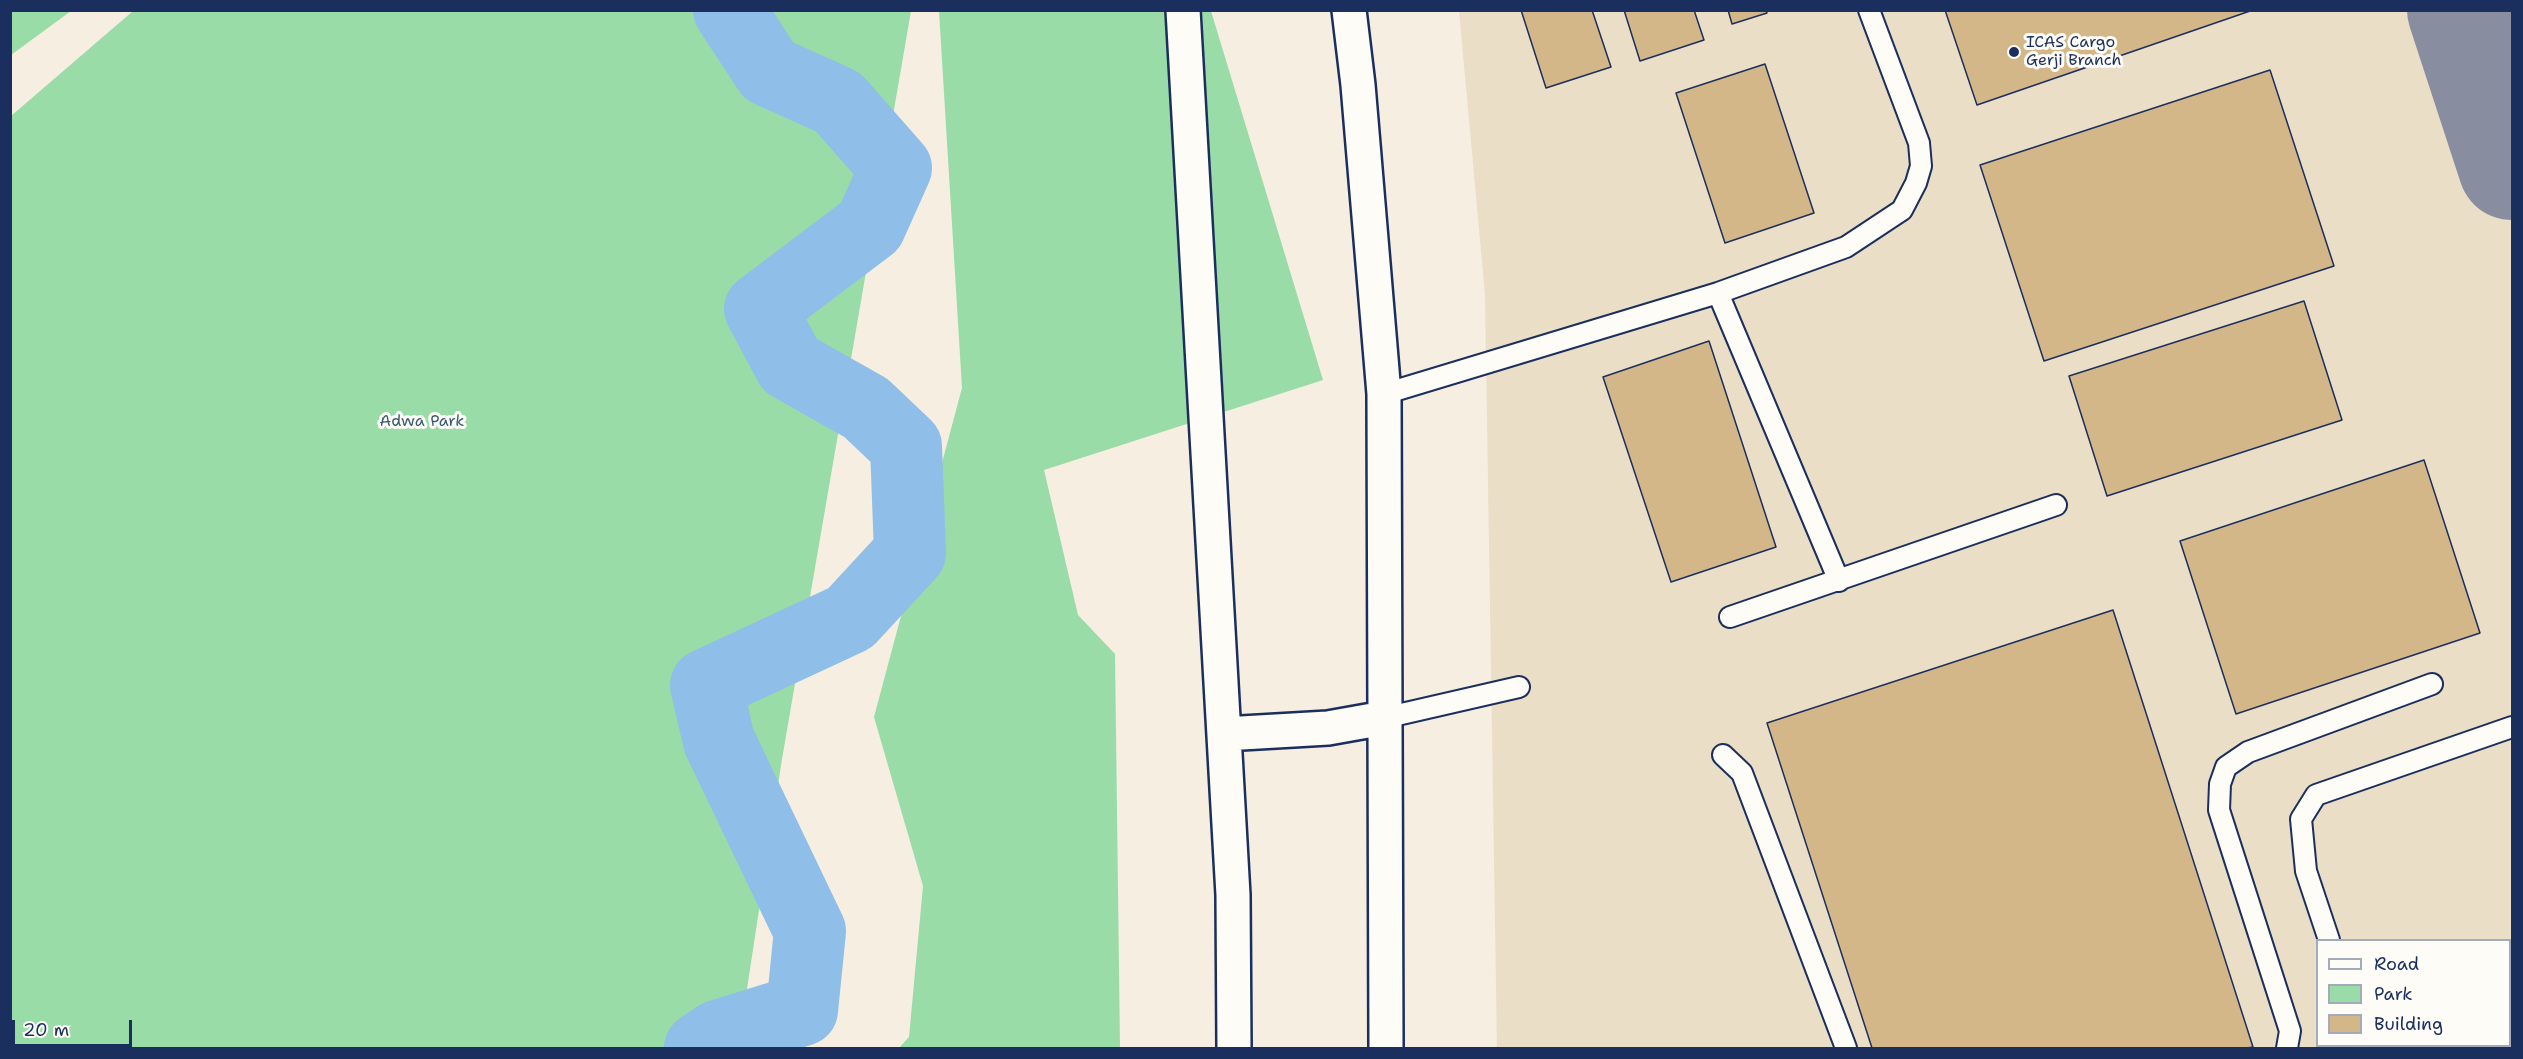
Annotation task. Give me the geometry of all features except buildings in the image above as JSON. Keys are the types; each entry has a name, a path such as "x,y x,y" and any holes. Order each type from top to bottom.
{"main road":[{"path":"1183,10 1233,895 1234,1048"},
{"path":"1349,10 1358,85 1384,393 1386,1048"},
{"path":"1224,734 1328,728 1384,718"}],"lane":[{"path":"1384,393 1718,293 1846,247 1902,210 1921,166 1919,143 1869,10"},
{"path":"1718,293 1839,581"},
{"path":"1730,617 2056,506"},
{"path":"2286,1048 2290,1032 2219,810 2220,784 2226,767 2248,752 2432,684"},
{"path":"1384,718 1519,687"},
{"path":"2329,939 2306,871 2301,819 2316,795 2512,727"},
{"path":"1723,755 1742,773 1846,1048"}],"shaded area":[{"path":"1459,11 2512,11 2512,1048 1497,1048 1485,294"}],"green space":[{"path":"11,10 71,10 71,11 11,55"},
{"name":"Adwa Park","path":"133,11 911,11 782,759 738,1048 11,1048 11,116"},
{"path":"939,11 1211,11 1323,380 1044,470 1078,615 1115,654 1120,1048 899,1048 909,1037 923,886 874,717 962,388"}],"waterway":[{"path":"700,1048 718,1036 802,1010 810,931 719,741 706,685 850,618 910,553 906,446 866,408 790,365 760,309 870,226 896,168 838,102 769,71 729,10"}],"taxiway":[{"path":"2461,10 2512,166"}],"place":[{"name":"ICAS Cargo Gerji Branch","path":"2014,52"}]}
